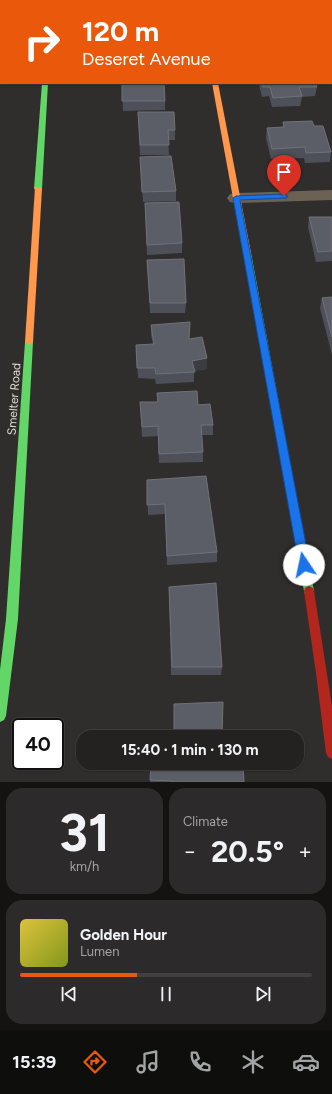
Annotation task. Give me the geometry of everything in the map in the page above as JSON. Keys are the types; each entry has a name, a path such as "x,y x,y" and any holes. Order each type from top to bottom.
{"street":[{"name":"Smelter Road","path":"0,716 12,619 45,84"},
{"path":"215,84 304,565 322,673 332,753"},
{"path":"236,198 332,195"}],"building":[{"path":"122,84 164,84 165,101 122,101"},
{"path":"262,84 316,84 317,87 299,87 302,96 273,98 270,87 263,87"},
{"path":"138,112 174,112 175,130 168,130 169,145 140,145"},
{"path":"312,121 314,126 323,126 331,152 306,153 305,147 272,149 267,128 284,127 283,122"},
{"path":"171,156 176,191 142,192 140,157"},
{"path":"179,202 182,243 147,245 145,203"},
{"path":"309,217 332,217 332,251 318,252"},
{"path":"184,259 186,303 150,303 147,260"},
{"path":"332,297 332,337 322,298"},
{"path":"190,322 189,339 202,337 207,358 192,361 195,372 156,374 155,368 137,368 136,345 154,344 151,325"},
{"path":"197,391 198,405 210,404 213,425 201,425 203,452 159,454 158,426 142,427 140,402 158,402 157,393"},
{"path":"206,476 217,552 167,556 165,504 147,505 147,480"},
{"path":"216,583 222,667 172,667 169,587"},
{"path":"223,702 222,730 174,730 174,704"},
{"path":"151,770 243,770 244,782 172,782 150,780"}],"traffic: fast":[{"path":"38,189 45,84"},
{"path":"247,253 309,591"},
{"path":"0,716 12,619 29,342"}],"traffic: slow":[{"path":"215,84 247,253"},
{"path":"29,342 38,189"}],"traffic: jam":[{"path":"309,591 322,673 332,753"}],"route":[{"path":"284,196 236,198 304,565"}]}
